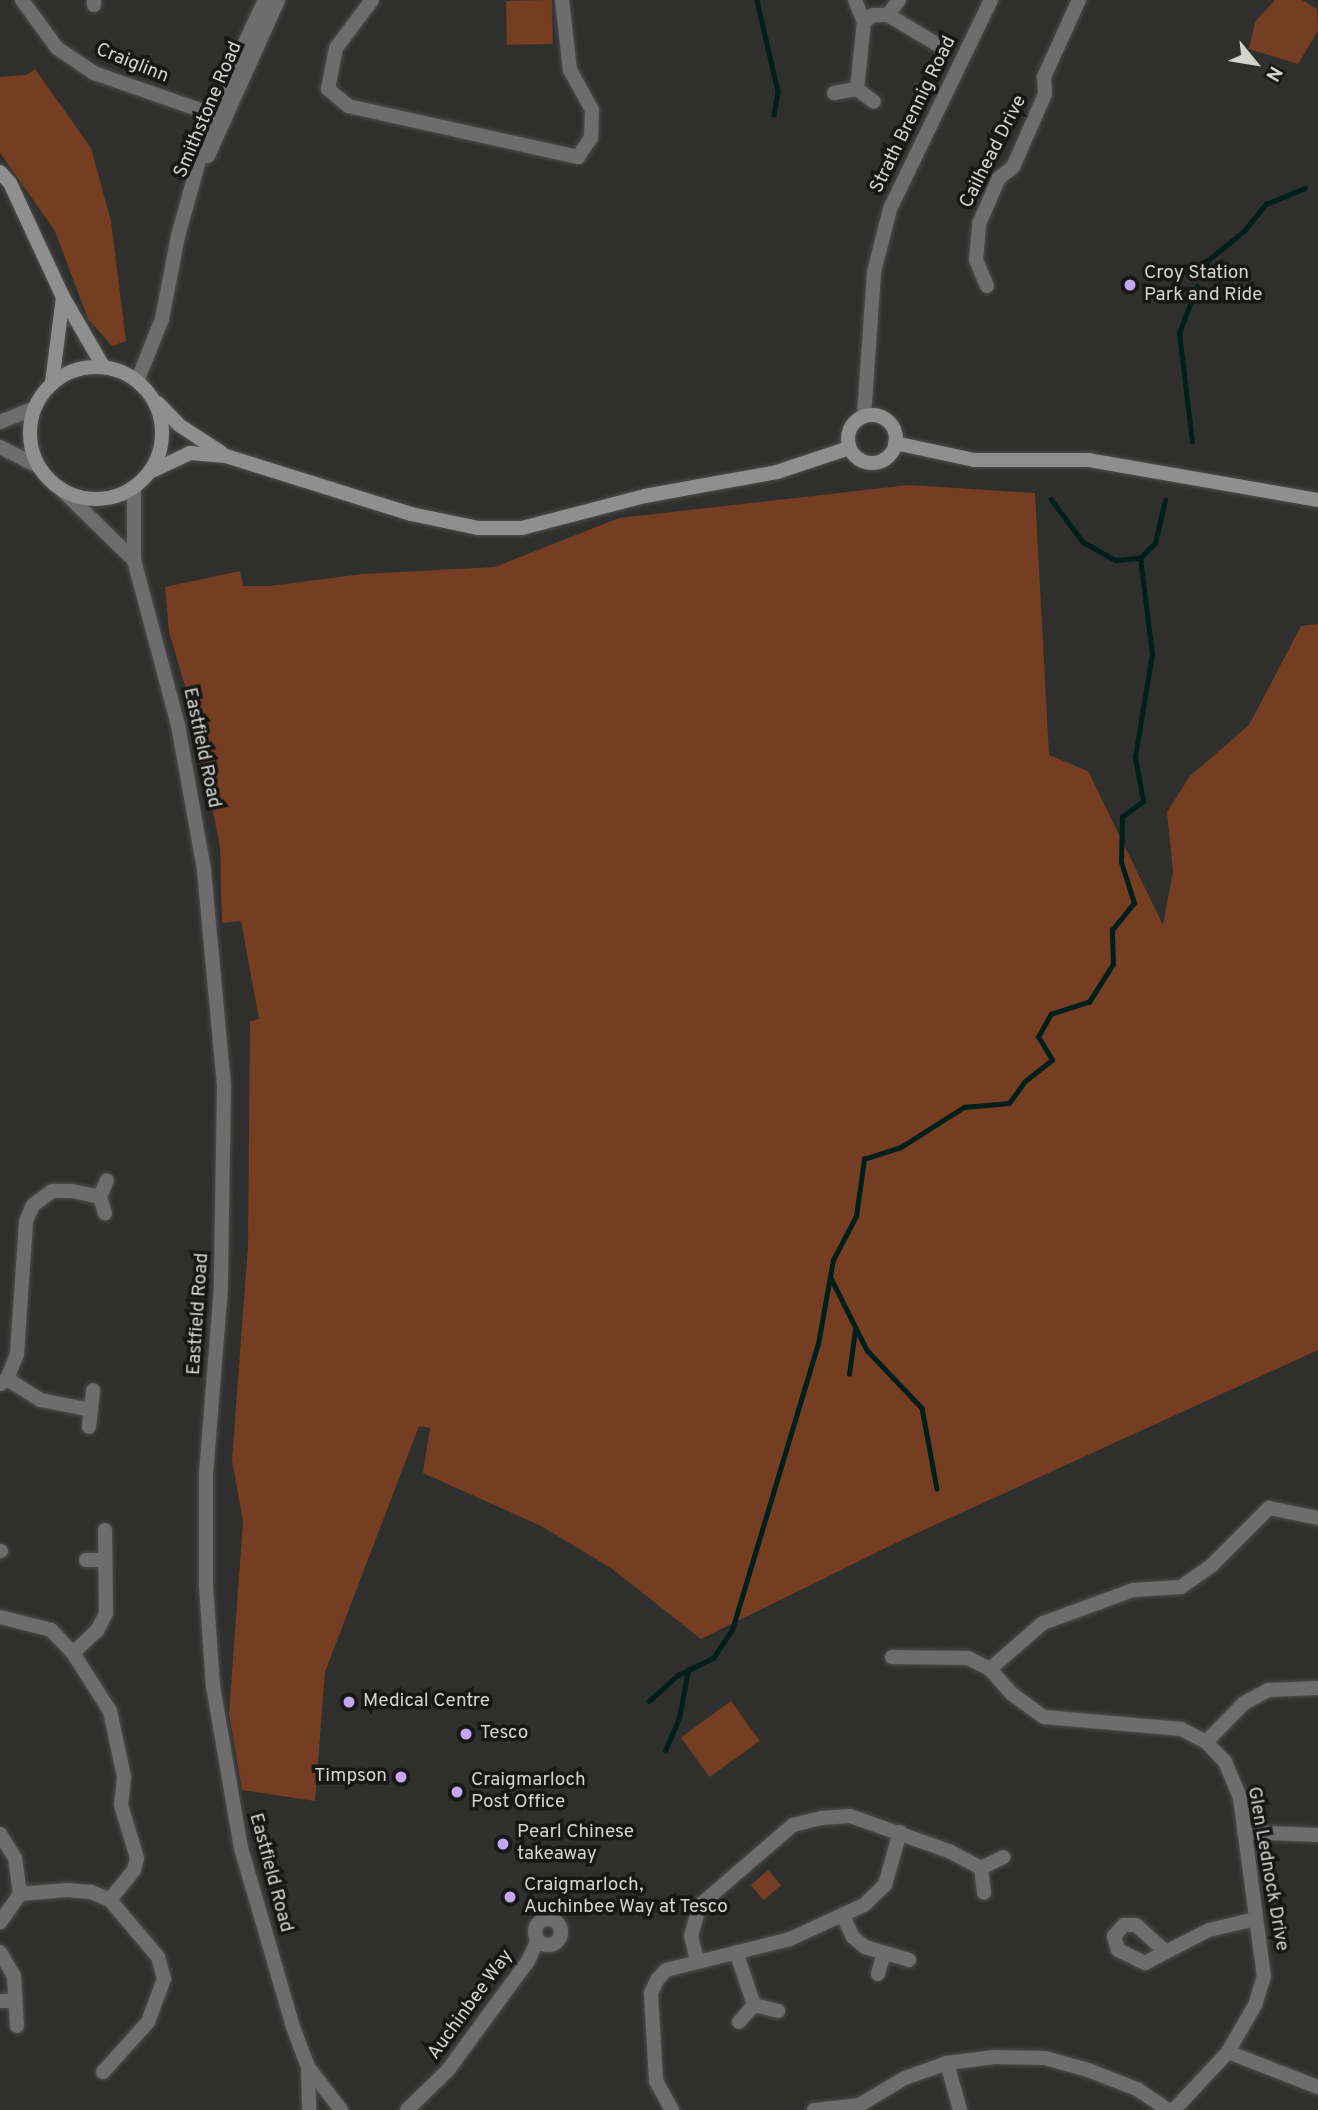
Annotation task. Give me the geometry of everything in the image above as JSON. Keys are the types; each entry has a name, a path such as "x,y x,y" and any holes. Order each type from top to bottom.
{"main road":[{"path":"0,172 10,183 63,297 103,366"},
{"path":"52,383 63,297"},
{"path":"226,456 179,425 138,379 103,366 68,373 52,383 34,408 29,433 38,466 63,491 104,499 134,488 150,472 190,453 226,456 411,514 478,528 522,527 645,496 776,472 849,448"},
{"path":"150,394 162,424 162,444 150,472"},
{"path":"864,416 886,420 895,443 886,458 871,463 859,459 849,448 849,430 864,416"},
{"path":"895,443 974,460 1089,460 1318,500"}],"street":[{"name":"Craiglinn","path":"22,0 57,48 94,74 212,114"},
{"name":"Smithstone Road","path":"138,379 162,319 178,236 212,114 265,0"},
{"name":"Smithstone Road","path":"178,236 213,145 278,0"},
{"path":"372,0 336,48 328,89 348,106 578,157 592,138 592,110 570,70 562,0"},
{"path":"855,0 864,22 865,50 857,89"},
{"path":"888,15 899,0"},
{"name":"Strath Brennig Road","path":"864,416 874,272 890,209 991,0"},
{"name":"Cailhead Drive","path":"987,286 976,260 979,224 999,178 1018,155 1045,94 1044,77 1079,0"},
{"path":"864,22 873,15 888,15 938,45"},
{"path":"834,93 857,89 874,102"},
{"path":"0,422 34,408"},
{"path":"0,447 38,466"},
{"name":"Eastfield Road","path":"134,488 134,560 155,629 196,814 214,952 222,1060 224,1218 206,1474 206,1586 213,1686 241,1848 293,2027 308,2067 341,2110"},
{"name":"Eastfield Road","path":"63,491 134,560"},
{"path":"105,1213 100,1197 107,1180"},
{"path":"91,1409 41,1400 3,1381 17,1354 26,1221 33,1205 52,1191 100,1197"},
{"path":"89,1427 93,1390"},
{"path":"990,1669 1043,1623 1133,1590 1181,1587 1212,1565 1269,1508 1318,1518"},
{"path":"73,1653 97,1631 106,1613 105,1530"},
{"path":"86,1560 105,1560"},
{"path":"0,1617 51,1630 73,1653 110,1711 124,1777 121,1805 137,1858 134,1870 110,1900"},
{"name":"Glen Lednock Drive","path":"892,1657 968,1658 990,1669 1012,1694 1044,1717 1181,1729 1206,1742 1225,1762 1235,1785 1244,1832 1264,1976 1255,2005 1228,2052 1174,2110"},
{"path":"1206,1742 1244,1703 1268,1690 1318,1688"},
{"path":"697,1960 691,1936 699,1905 793,1825 850,1816 900,1832 982,1868"},
{"path":"671,2110 656,2081 652,1993 666,1970 697,1960 790,1939 843,1916 876,1897 900,1832"},
{"path":"1244,1832 1318,1835"},
{"path":"0,1834 15,1858 20,1894 0,1923"},
{"path":"982,1868 1004,1857"},
{"path":"982,1868 984,1893"},
{"path":"20,1894 67,1890 91,1892 110,1900 158,1957 164,1979 148,2022 103,2072"},
{"path":"843,1916 853,1937 884,1953 909,1960"},
{"path":"1166,1952 1209,1930 1256,1919"},
{"name":"Auchinbee Way","path":"421,2110 431,2091 528,1961 538,1940"},
{"path":"0,1952 14,1976 7,2001 17,2026"},
{"path":"736,1952 754,2005"},
{"path":"878,1975 884,1953"},
{"path":"754,2005 778,2011"},
{"path":"739,2022 754,2005"},
{"path":"1228,2052 1318,2087"},
{"path":"814,2110 857,2107 905,2078 947,2063 995,2057 1045,2058 1137,2090 1168,2110"},
{"path":"947,2063 960,2110"},
{"name":"Eastfield Road","path":"308,2067 309,2110"},
{"name":"Auchinbee Way","path":"407,2110 431,2091"}],"shaded area":[{"path":"552,0 553,44 507,45 506,1"},
{"path":"1275,0 1302,0 1317,9 1318,31 1298,64 1249,49 1255,22"},
{"path":"35,69 91,148 111,221 126,341 112,346 88,319 55,231 0,153 0,77 26,75"},
{"path":"909,485 1035,493 1049,755 1088,771 1163,925 1173,872 1167,812 1190,776 1249,725 1301,626 1318,624 1318,1350 904,1539 701,1639 611,1568 541,1526 423,1473 430,1428 419,1426 325,1672 315,1801 242,1790 229,1714 243,1522 232,1460 248,1246 250,1021 259,1019 241,921 222,923 220,847 194,716 169,632 165,587 240,571 243,586 270,586 362,574 495,567 619,518"},
{"path":"731,1701 760,1741 710,1777 681,1737"},
{"path":"768,1870 781,1885 764,1900 751,1885"}],"waterway":[{"path":"757,0 778,92 774,115"},
{"path":"1202,275 1207,261 1244,231 1266,204 1305,188"},
{"path":"1192,442 1179,333 1197,286"},
{"path":"1051,499 1083,542 1115,560 1140,558"},
{"path":"649,1701 678,1675 713,1658 732,1630 818,1344 833,1260 856,1216 864,1159 901,1147 964,1107 1009,1103 1025,1081 1052,1060 1038,1037 1051,1014 1089,1002 1113,964 1112,930 1134,903 1121,862 1122,817 1143,801 1135,757 1152,654 1140,558 1155,543 1165,500"},
{"path":"831,1278 867,1350 922,1408 937,1489"},
{"path":"849,1374 855,1330"},
{"path":"665,1751 679,1718 688,1670"}],"place":[{"name":"Croy Station Park and Ride","path":"1130,285"},
{"name":"Medical Centre","path":"349,1702"},
{"name":"Tesco","path":"466,1734"},
{"name":"Timpson","path":"401,1777"},
{"name":"Craigmarloch Post Office","path":"457,1792"},
{"name":"Pearl Chinese takeaway","path":"503,1844"},
{"name":"Craigmarloch, Auchinbee Way at Tesco","path":"510,1897"}]}
